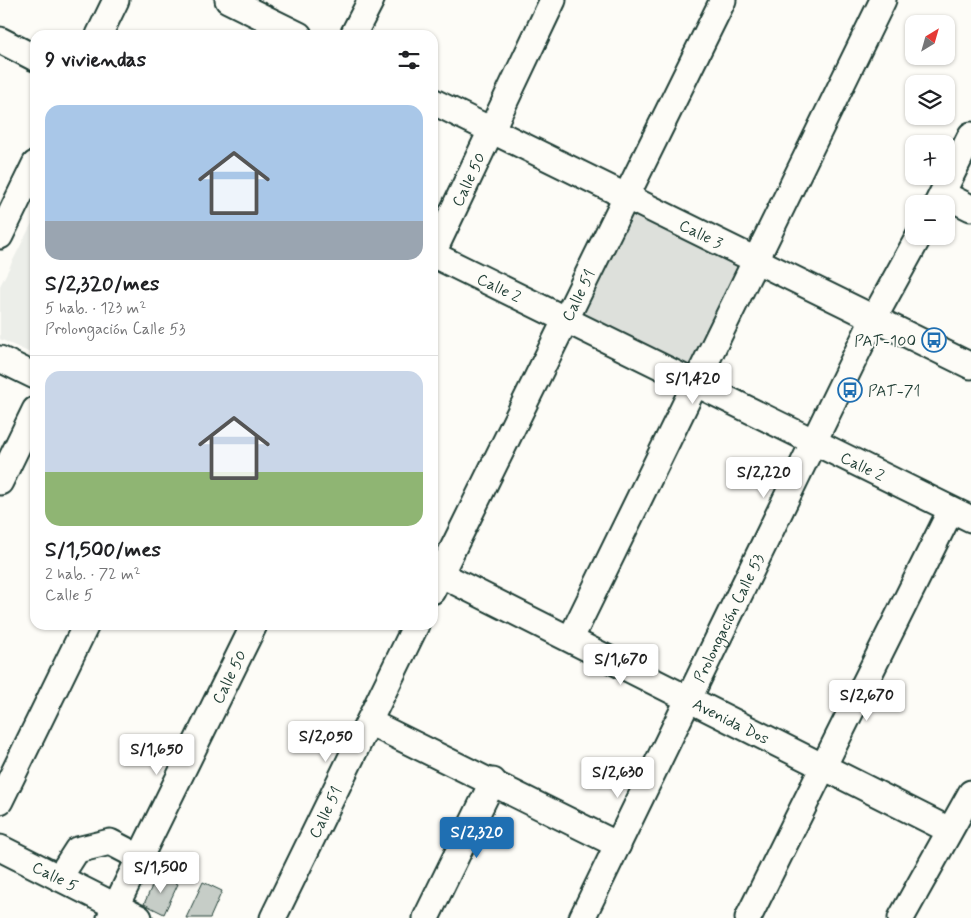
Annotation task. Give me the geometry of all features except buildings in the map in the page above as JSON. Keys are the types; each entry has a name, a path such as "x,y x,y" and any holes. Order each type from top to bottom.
{"street":[{"path":"101,30 116,0"},
{"path":"228,0 289,30"},
{"path":"356,30 371,0"},
{"name":"Calle 50","path":"438,244 493,131 553,0"},
{"name":"Calle 51","path":"438,572 566,320 723,0"},
{"path":"571,638 882,0"},
{"path":"0,40 30,55"},
{"name":"Calle 3","path":"438,104 971,366"},
{"path":"942,195 971,135"},
{"path":"0,236 30,174"},
{"path":"955,203 971,208"},
{"name":"Prolongación Calle 53","path":"582,918 874,318 914,245"},
{"name":"Calle 2","path":"438,256 961,514"},
{"path":"0,359 30,374"},
{"path":"0,482 30,420"},
{"path":"748,918 823,766 961,514"},
{"name":"Avenida Dos","path":"438,579 571,638 949,830"},
{"path":"0,801 84,630"},
{"name":"Calle 50","path":"113,912 252,630"},
{"name":"Calle 51","path":"273,918 414,630"},
{"path":"368,722 493,781 618,845"},
{"path":"426,918 493,781"},
{"path":"901,918 971,793"},
{"path":"59,878 77,850 110,842 140,857"},
{"name":"Calle 5","path":"0,848 59,878 113,912 139,918"}],"shaded area":[{"path":"626,196 756,260 699,376 566,320"},
{"path":"30,227 30,353 0,339 0,286"}],"place":[{"name":"PAT-100","path":"934,340"},
{"name":"PAT-71","path":"850,390"}]}
